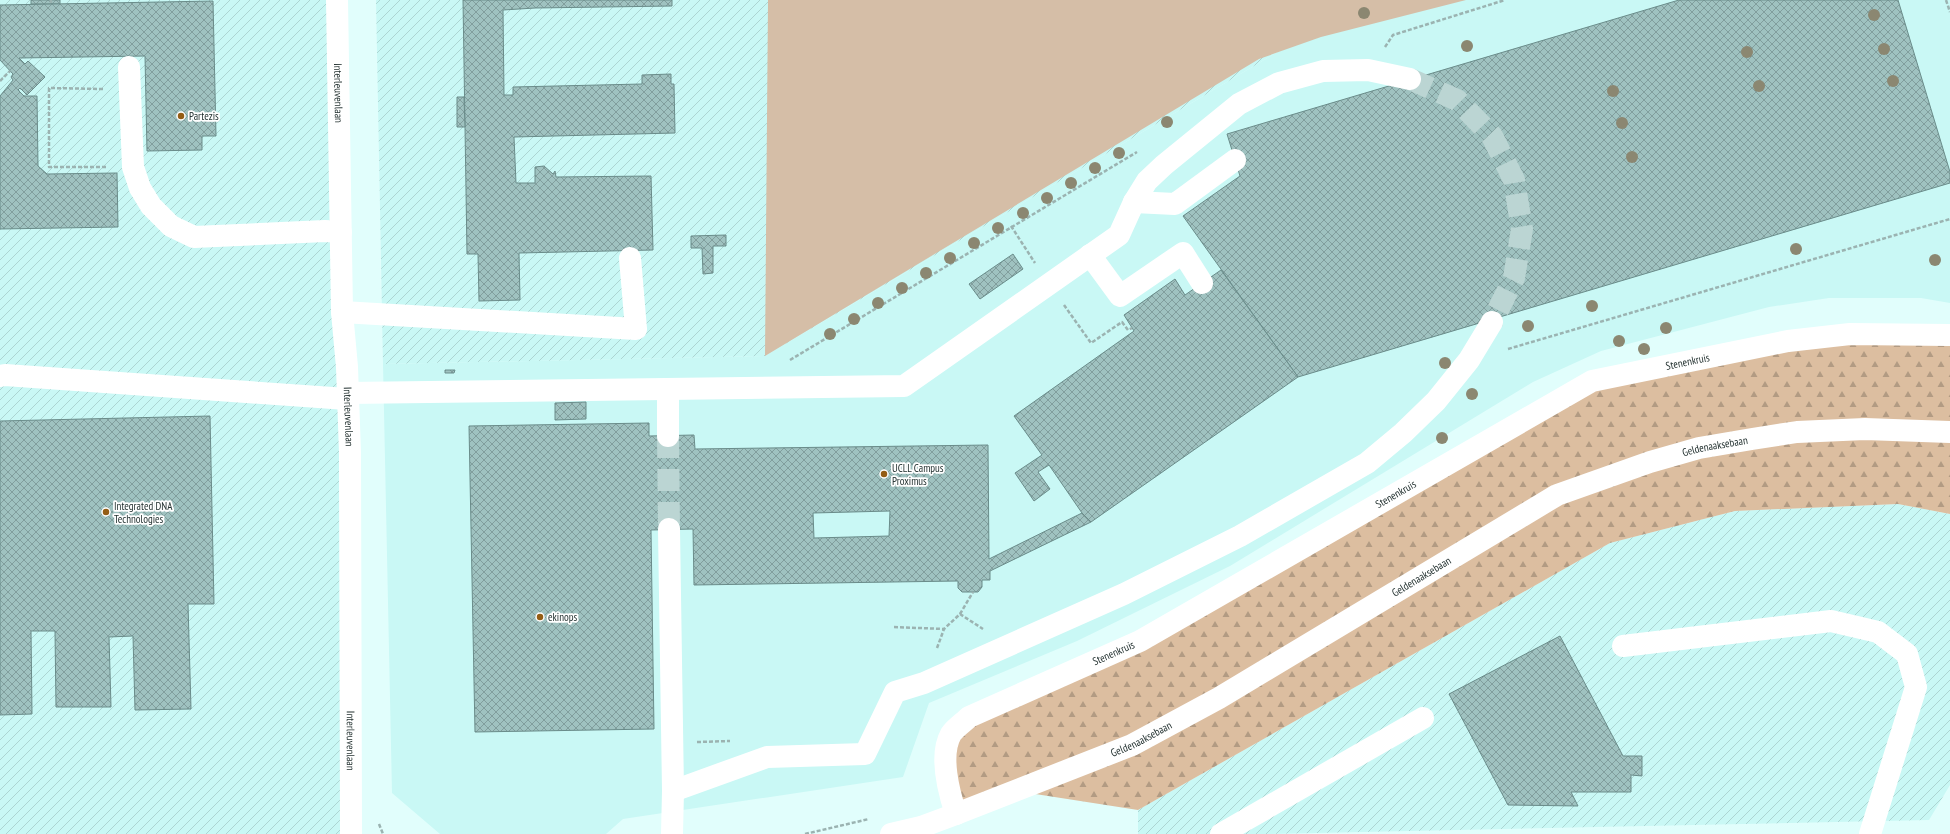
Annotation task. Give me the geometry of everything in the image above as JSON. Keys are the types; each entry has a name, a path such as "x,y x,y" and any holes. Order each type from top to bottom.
{"street":[{"name":"Interleuvenlaan","path":"337,0 342,312 347,367 350,453 351,834"},
{"path":"129,67 133,167 140,188 151,206 171,226 194,237 325,231 340,232"},
{"path":"0,376 5,375 347,396 668,389 904,386 1119,235 1134,202 1147,181 1164,165 1239,104 1280,83 1323,71 1368,70 1410,79"},
{"path":"1134,202 1175,204 1235,160"},
{"path":"1090,255 1120,296 1183,253 1202,283"},
{"path":"342,312 636,329 630,258"},
{"path":"673,791 767,757 865,754 895,692 924,683 1124,594 1240,536 1367,463 1403,433 1430,406 1469,360 1492,322"},
{"name":"Stenenkruis","path":"956,814 949,792 945,755 951,734 969,717 1140,641 1592,381 1788,341 1850,334 1950,335"},
{"path":"668,389 668,436"},
{"name":"Geldenaaksebaan","path":"891,834 922,830 956,814 1132,745 1219,698 1557,495 1650,462 1699,448 1752,439 1797,432 1864,429 1950,432"},
{"path":"670,529 673,742 672,834"},
{"path":"1623,646 1831,621 1878,632 1908,654 1916,687 1870,834"},
{"path":"1221,834 1423,718"}],"path":[{"path":"1384,48 1393,35 1505,0"},
{"path":"1946,0 1950,12"},
{"path":"1378,46 1388,49"},
{"path":"0,81 10,71"},
{"path":"130,89 49,88 49,167 133,167"},
{"path":"785,362 1141,150"},
{"path":"1469,360 1950,219"},
{"path":"960,614 973,592"},
{"path":"894,627 944,629 924,683"},
{"path":"673,742 735,741"},
{"path":"805,834 817,833 875,817"}],"shaded area":[{"path":"0,0 337,0 351,834 0,834"},
{"path":"376,0 1365,0 765,356 383,364"},
{"path":"768,0 1466,0 1321,37 1259,59 765,356"},
{"name":"UCLL Campus Proximus","path":"1365,0 1950,0 1950,303 1921,298 1829,298 1769,307 1601,351 1533,382 1230,566 1077,641 929,703 903,777 623,819 606,834 440,834 392,793 383,364 765,356"},
{"path":"1898,504 1950,514 1950,785 1929,820 1270,834 1138,834 1138,810 1610,543 1735,511"}],"green space":[{"path":"1950,335 1950,514 1898,504 1735,511 1610,543 1138,810 1016,791 956,814 951,734 1140,641 1592,381 1788,341"}],"building":[{"path":"31,0 60,0 60,4 31,4"},
{"path":"463,0 672,0 672,6 535,8 503,10 504,95 513,95 513,87 642,84 642,75 671,74 671,84 674,84 675,133 514,137 516,183 535,183 535,167 544,166 553,174 555,171 556,177 651,176 653,250 519,253 520,300 479,301 478,254 467,254"},
{"path":"1679,0 1898,0 1950,172 1950,183 1298,377 1183,216 1240,176 1227,134"},
{"name":"Partezis","path":"213,1 216,136 202,136 202,150 147,151 145,56 19,58 25,64 28,61 45,77 27,95 20,88 18,90 24,96 37,96 38,166 47,174 117,173 118,227 0,229 0,96 13,80 11,77 13,74 0,60 0,5"},
{"path":"457,97 464,97 465,127 457,127"},
{"path":"726,235 726,246 713,246 713,273 703,274 702,248 691,248 691,236"},
{"path":"1013,254 1023,269 980,299 969,284"},
{"path":"1221,270 1298,377 1091,522 1082,513 1049,465 1038,472 1050,489 1034,501 1015,473 1042,455 1014,416 1134,331 1124,315 1175,279 1185,295"},
{"path":"445,370 455,370 454,373 445,373"},
{"path":"586,402 586,419 555,420 555,403"},
{"name":"Integrated DNA Technologies","path":"210,416 214,604 188,604 191,709 135,710 133,636 109,637 111,707 56,707 55,631 31,631 32,714 0,715 0,421"},
{"path":"649,423 649,436 694,435 695,449 988,445 989,559 1082,513 1091,522 990,571 990,580 982,580 982,587 978,592 962,592 958,588 958,581 694,585 693,529 651,530 654,729 475,732 469,426","holes":["890,511 889,536 814,538 813,513"]},
{"path":"1560,636 1623,756 1642,756 1642,776 1631,775 1631,792 1571,792 1578,806 1508,805 1449,694"}],"tunnel":[{"path":"1410,79 1457,100 1492,136 1514,180 1522,229 1514,278 1492,322"},
{"path":"668,436 669,529"}],"place":[{"name":"Partezis","path":"181,116"},
{"name":"UCLL Campus Proximus","path":"884,474"},
{"name":"Integrated DNA Technologies","path":"106,512"},
{"name":"ekinops","path":"540,617"}]}
